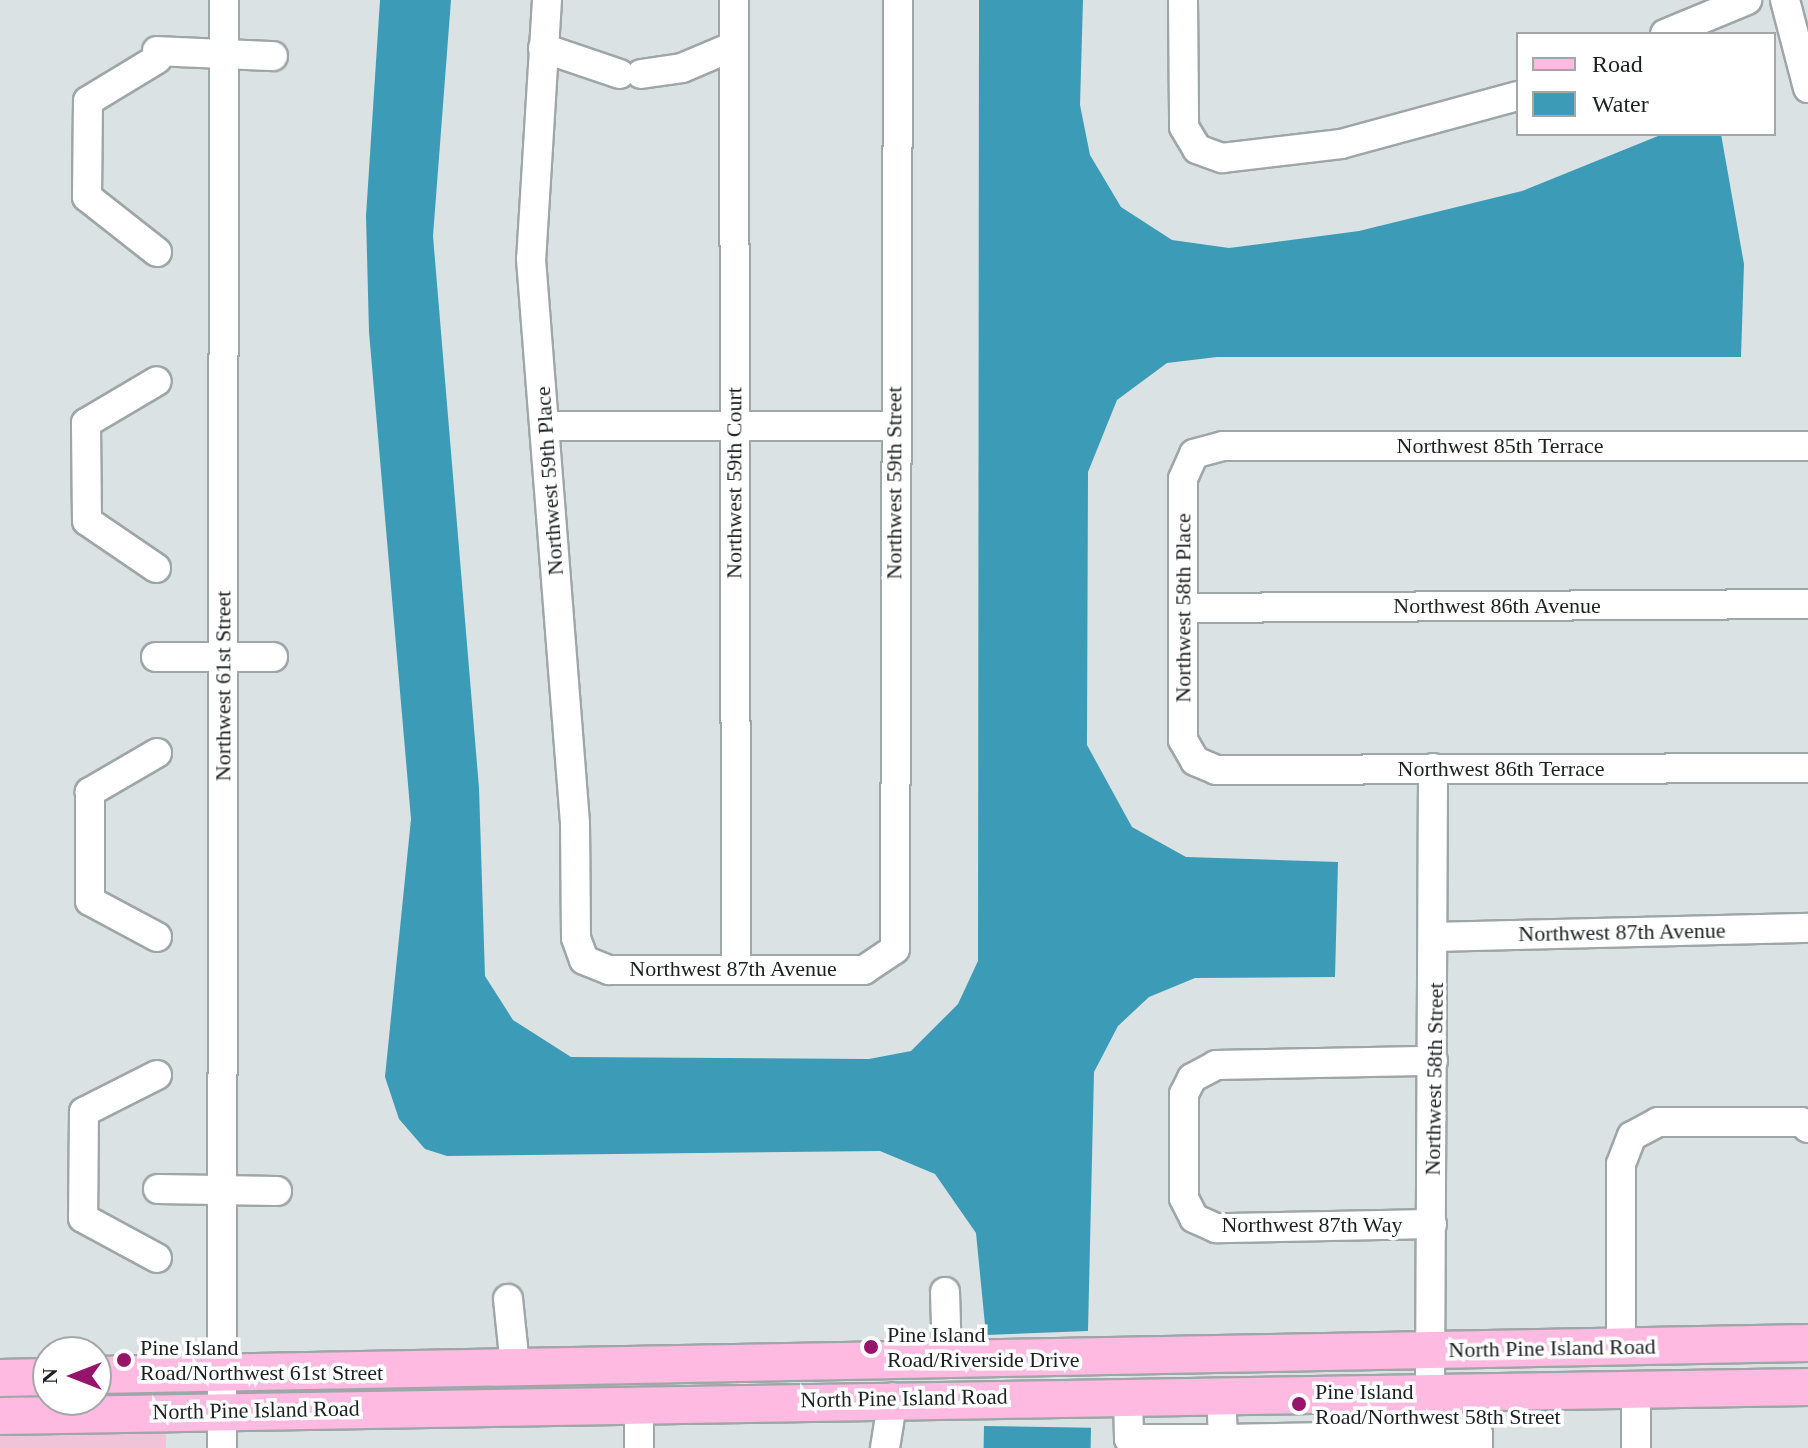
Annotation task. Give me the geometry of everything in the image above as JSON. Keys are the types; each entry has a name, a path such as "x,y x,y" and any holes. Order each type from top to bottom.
{"main road":[{"name":"North Pine Island Road","path":"112,1375 1808,1343"},
{"path":"0,1378 32,1377"},
{"name":"North Pine Island Road","path":"0,1416 1430,1389 1808,1387"}],"street":[{"name":"Northwest 61st Street","path":"222,1448 224,0"},
{"name":"Northwest 59th Place","path":"547,0 531,259 545,426 576,938 584,960"},
{"name":"Northwest 59th Court","path":"734,0 736,966"},
{"name":"Northwest 59th Street","path":"883,962 895,949 894,426 898,0"},
{"path":"1183,0 1184,127 1197,149 1222,158 1341,144 1516,97"},
{"path":"1670,32 1747,0"},
{"path":"1785,0 1808,88"},
{"path":"543,48 630,74 682,68 734,46"},
{"path":"157,252 87,197 88,101 157,55 273,56"},
{"path":"156,568 87,521 86,423 157,381"},
{"path":"545,426 894,426"},
{"name":"Northwest 85th Terrace","path":"1194,454 1223,446 1808,446"},
{"name":"Northwest 58th Place","path":"1194,454 1183,479 1186,608 1183,740 1195,761"},
{"name":"Northwest 86th Avenue","path":"1186,608 1808,604"},
{"path":"156,657 273,657"},
{"path":"157,753 90,792 90,901 157,937"},
{"name":"Northwest 86th Terrace","path":"1195,761 1216,770 1808,768"},
{"name":"Northwest 58th Street","path":"1424,1441 1430,1389 1436,937 1433,768"},
{"name":"Northwest 87th Avenue","path":"1436,937 1808,928"},
{"name":"Northwest 87th Avenue","path":"584,960 609,970 736,966 864,970 883,962"},
{"name":"Northwest 87th Way","path":"1432,1224 1216,1228 1194,1218 1184,1198 1184,1094 1192,1078 1216,1065 1433,1061"},
{"path":"157,1075 84,1112 83,1218 157,1258"},
{"path":"1621,1348 1621,1164 1632,1136 1658,1122 1801,1122 1808,1128"},
{"path":"158,1189 277,1191"},
{"path":"945,1292 947,1359"},
{"path":"508,1299 515,1366"},
{"path":"1636,1387 1636,1448"},
{"path":"1221,1393 1223,1444"},
{"path":"1128,1394 1129,1439 1223,1444 1424,1441 1478,1434 1478,1448"},
{"path":"885,1448 893,1398"},
{"path":"639,1404 639,1448"}],"shaded area":[{"path":"166,1433 166,1448 0,1448 0,1436"}],"water":[{"path":"380,0 451,0 433,236 479,788 485,976 513,1020 571,1057 869,1059 911,1051 958,1004 978,961 979,0 1083,0 1080,105 1090,155 1121,207 1172,240 1229,248 1359,231 1522,191 1658,136 1721,136 1744,264 1741,357 1217,357 1167,363 1117,400 1088,472 1087,745 1132,827 1186,857 1338,862 1335,977 1195,978 1149,997 1118,1026 1094,1072 1088,1331 986,1335 976,1233 935,1174 880,1151 447,1156 425,1149 399,1119 385,1077 411,819 369,332 366,216"},
{"path":"984,1426 1091,1428 1091,1448 984,1448"}],"place":[{"name":"Pine Island Road/Riverside Drive","path":"871,1347"},
{"name":"Pine Island Road/Northwest 61st Street","path":"124,1360"},
{"name":"Pine Island Road/Northwest 58th Street","path":"1299,1404"}]}
